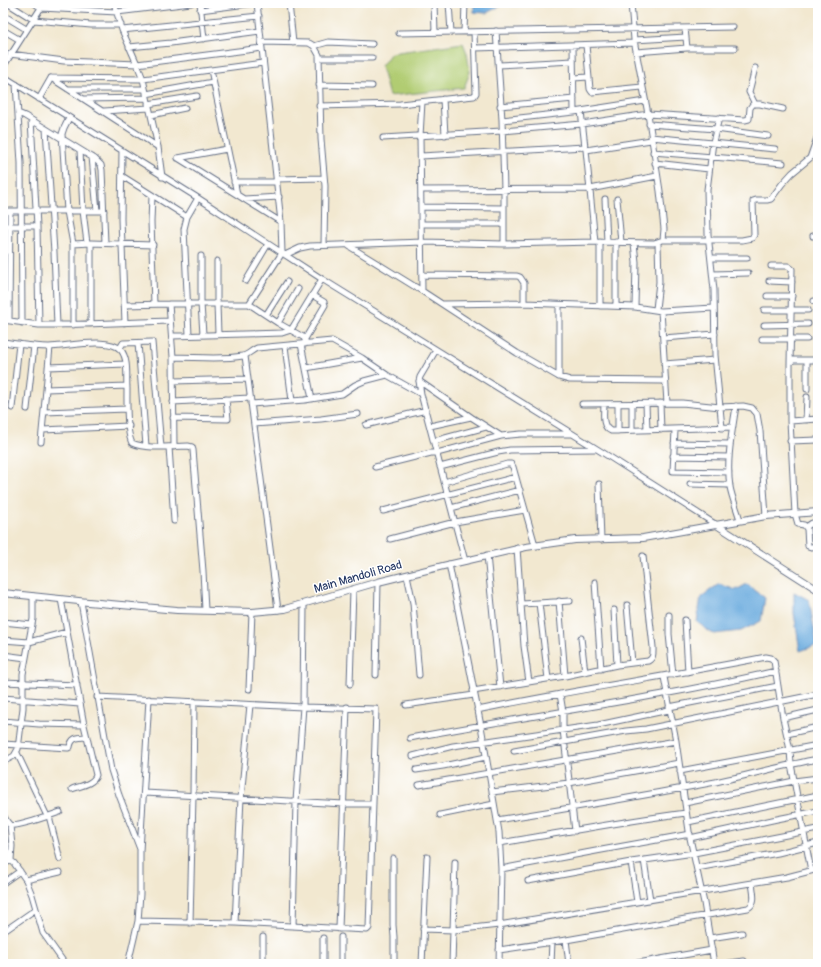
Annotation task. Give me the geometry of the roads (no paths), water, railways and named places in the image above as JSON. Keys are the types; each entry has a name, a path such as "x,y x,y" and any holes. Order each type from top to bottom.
{"street":[{"path":"7,3 34,20 122,28 259,16"},
{"path":"34,3 117,12 191,3"},
{"path":"114,3 129,47 143,79 158,146 162,177"},
{"path":"200,3 204,39"},
{"path":"200,10 256,3 259,16 281,222 283,254"},
{"path":"289,3 293,43"},
{"path":"434,3 435,32"},
{"path":"449,3 451,32"},
{"path":"464,32 465,3"},
{"path":"631,3 634,42 648,114 660,191 664,229 661,241 656,309"},
{"path":"3,67 26,29 34,20 43,5"},
{"path":"3,15 26,29"},
{"path":"399,33 733,27"},
{"path":"685,28 687,48"},
{"path":"3,30 20,40"},
{"path":"129,47 260,31"},
{"path":"496,31 502,120 504,244"},
{"path":"319,106 422,102 474,96 476,95 474,32"},
{"path":"475,48 573,46 686,37"},
{"path":"261,42 309,43 314,46 320,58 319,106 324,178 324,245"},
{"path":"314,46 328,42 372,44"},
{"path":"586,45 588,77 590,90 593,93 642,86"},
{"path":"573,46 574,112"},
{"path":"10,54 64,61 137,64 262,48"},
{"path":"636,52 687,48 735,48"},
{"path":"320,58 372,58"},
{"path":"499,65 573,60"},
{"path":"51,78 143,79 263,63"},
{"path":"755,68 749,92 755,104"},
{"path":"211,70 237,194"},
{"path":"574,78 588,77"},
{"path":"51,78 158,146"},
{"path":"39,99 51,78"},
{"path":"4,79 16,84 162,177 198,198 322,279 597,449 818,590"},
{"path":"103,111 213,82"},
{"path":"16,84 21,163 22,323"},
{"path":"319,85 372,86"},
{"path":"67,89 147,99"},
{"path":"83,98 147,99 197,96"},
{"path":"443,99 446,135"},
{"path":"500,106 574,99"},
{"path":"502,120 574,112 645,101"},
{"path":"422,102 420,136 423,242 422,291"},
{"path":"382,138 446,135 582,124 648,114 747,120 750,116 750,108 755,104 783,109"},
{"path":"151,115 185,108"},
{"path":"581,111 597,242 600,306"},
{"path":"18,113 98,161 102,170 106,243"},
{"path":"70,118 64,128 62,139 67,211 73,244 73,325"},
{"path":"719,118 713,142 707,190 708,240 713,274 716,360 722,428"},
{"path":"31,120 37,226 39,325"},
{"path":"649,124 716,129 768,136"},
{"path":"46,129 57,325"},
{"path":"249,304 283,254 300,248 324,245 423,242 504,244 748,240 754,235 753,201 771,199 792,173 810,158 818,135"},
{"path":"421,156 585,148 651,138 713,142 775,149"},
{"path":"227,149 178,158 281,222"},
{"path":"80,150 83,211 89,243 91,324"},
{"path":"122,151 121,219 126,323"},
{"path":"653,152 784,163"},
{"path":"92,157 97,211"},
{"path":"655,163 710,169"},
{"path":"122,176 187,217"},
{"path":"421,190 590,189 657,176"},
{"path":"234,182 324,178"},
{"path":"152,196 151,222 154,304"},
{"path":"243,199 278,197"},
{"path":"189,335 184,229 187,217 198,198"},
{"path":"605,199 607,242"},
{"path":"616,306 618,242 617,199"},
{"path":"422,207 504,208"},
{"path":"3,211 104,211"},
{"path":"9,320 10,211"},
{"path":"422,224 504,224"},
{"path":"3,226 37,226"},
{"path":"634,243 636,262 635,307"},
{"path":"73,244 153,244"},
{"path":"246,282 268,244"},
{"path":"348,245 517,353 559,377 570,380 665,381"},
{"path":"202,256 201,304 203,334"},
{"path":"711,258 747,258"},
{"path":"217,261 218,334"},
{"path":"771,266 790,266 792,270 790,441 795,514 798,524 806,527 818,523"},
{"path":"713,274 748,273"},
{"path":"422,275 517,276 520,277 524,283 524,303"},
{"path":"172,336 282,333 291,330 322,279"},
{"path":"768,281 792,282"},
{"path":"266,315 287,282"},
{"path":"278,323 298,289"},
{"path":"312,295 324,302 325,305 304,342 306,368 312,399"},
{"path":"767,296 792,296"},
{"path":"442,304 524,303 635,307 656,309 661,311 714,308"},
{"path":"169,304 173,357 173,418 171,447 174,521"},
{"path":"124,305 249,304 291,330 304,342"},
{"path":"559,305 559,377"},
{"path":"764,310 808,310"},
{"path":"661,311 667,403"},
{"path":"3,320 39,325 170,321"},
{"path":"764,325 808,324"},
{"path":"663,338 715,334"},
{"path":"762,339 807,339"},
{"path":"173,357 245,356 257,348 285,346 304,342 332,341 421,394"},
{"path":"3,342 50,347 89,343 104,344 120,348 126,364 127,409 132,443 137,446 188,446 192,447 193,450 205,610"},
{"path":"120,348 124,343 152,342 161,447"},
{"path":"138,343 146,446"},
{"path":"12,408 19,344"},
{"path":"27,409 34,346"},
{"path":"285,346 292,401"},
{"path":"41,442 50,347"},
{"path":"436,350 424,368 419,381 421,394 465,561"},
{"path":"245,356 278,610"},
{"path":"306,368 362,358"},
{"path":"790,363 796,359 818,360"},
{"path":"664,364 716,360"},
{"path":"807,360 807,389"},
{"path":"48,367 126,364"},
{"path":"251,404 312,399 342,394 364,381 387,375"},
{"path":"173,381 248,379"},
{"path":"419,381 501,436"},
{"path":"46,389 127,386"},
{"path":"806,420 807,397"},
{"path":"173,402 250,398"},
{"path":"173,418 228,419 226,399"},
{"path":"660,403 661,430"},
{"path":"582,404 693,403 720,407 743,406 752,408 757,414 760,431 766,516"},
{"path":"604,404 605,426 609,430 674,430 733,427"},
{"path":"618,404 618,431"},
{"path":"632,404 632,430"},
{"path":"646,404 647,430"},
{"path":"736,406 730,444 729,472 730,485 740,520"},
{"path":"44,412 127,409"},
{"path":"366,425 426,410"},
{"path":"254,424 321,419 358,414"},
{"path":"430,426 471,417"},
{"path":"790,421 818,419"},
{"path":"42,430 129,426"},
{"path":"434,441 486,427"},
{"path":"674,430 673,471 729,472"},
{"path":"374,467 431,453 437,453 501,436 521,434 572,434"},
{"path":"790,441 818,440"},
{"path":"674,443 730,444"},
{"path":"440,467 510,450 597,449"},
{"path":"673,456 729,457"},
{"path":"444,482 510,464 513,467 535,545"},
{"path":"383,511 516,478"},
{"path":"599,484 601,540"},
{"path":"690,484 730,485"},
{"path":"451,508 520,490"},
{"path":"390,539 455,522 525,510"},
{"name":"Main Mandoli Road","path":"3,593 81,602 178,610 252,612 278,610 293,608 378,582 517,548 575,540 643,538 766,516 818,512"},
{"path":"806,527 808,546 818,546"},
{"path":"517,548 524,646 529,682"},
{"path":"487,555 500,687"},
{"path":"406,705 617,665 651,660 653,654 643,556"},
{"path":"449,564 481,726 500,843 501,869 499,964"},
{"path":"407,575 413,603 420,675"},
{"path":"376,675 378,582"},
{"path":"595,582 601,669"},
{"path":"350,684 353,590"},
{"path":"3,762 11,758 17,752 19,746 22,723 23,674 32,625 33,596"},
{"path":"61,599 84,725 96,777 91,782 72,789"},
{"path":"559,601 565,676"},
{"path":"522,604 570,601"},
{"path":"81,602 111,770 140,851"},
{"path":"539,603 548,679"},
{"path":"293,926 296,801 303,707 304,604"},
{"path":"627,605 632,663"},
{"path":"614,610 617,665"},
{"path":"249,689 252,612"},
{"path":"669,615 673,675"},
{"path":"685,620 688,672"},
{"path":"3,622 32,625"},
{"path":"3,640 29,642 67,632"},
{"path":"581,638 586,672"},
{"path":"3,655 26,658"},
{"path":"477,710 768,657 774,661 783,718 790,750 794,782 811,871"},
{"path":"410,738 666,694 776,671"},
{"path":"664,677 671,722 676,741 690,836 702,891 714,964"},
{"path":"3,682 77,685"},
{"path":"413,756 453,746 598,725 778,686"},
{"path":"560,694 575,831"},
{"path":"514,751 646,728 818,694"},
{"path":"97,697 250,705 376,709 369,928 364,930 235,923 138,922"},
{"path":"3,698 80,704"},
{"path":"128,964 138,922 140,894 140,851 149,699"},
{"path":"190,923 194,701"},
{"path":"235,923 241,798 250,705"},
{"path":"339,929 346,708"},
{"path":"783,718 818,710"},
{"path":"3,721 84,725"},
{"path":"787,734 818,727"},
{"path":"3,744 68,748 74,739 87,737"},
{"path":"419,785 676,741"},
{"path":"680,771 818,745"},
{"path":"17,752 48,816 60,859"},
{"path":"416,770 486,757"},
{"path":"497,820 682,788 768,771 791,764 818,759"},
{"path":"492,792 569,783 679,763"},
{"path":"685,803 818,778"},
{"path":"144,793 344,804 372,804"},
{"path":"688,822 818,794"},
{"path":"440,815 494,804"},
{"path":"501,869 596,850 690,836 818,811"},
{"path":"10,825 23,824 60,812"},
{"path":"500,843 633,820 686,813"},
{"path":"3,815 10,825 12,846 11,860"},
{"path":"528,881 818,829"},
{"path":"697,868 778,853 818,843"},
{"path":"3,855 11,860 26,880 43,933 65,964"},
{"path":"422,964 427,857"},
{"path":"394,858 394,964"},
{"path":"3,865 11,860"},
{"path":"644,860 650,900"},
{"path":"452,964 455,862"},
{"path":"630,862 637,902"},
{"path":"423,929 454,930 499,925 792,876 818,869"},
{"path":"3,883 20,871"},
{"path":"26,880 60,872"},
{"path":"499,950 566,940 751,907 754,901 752,883"},
{"path":"3,932 36,909"},
{"path":"710,938 742,933"},
{"path":"263,937 263,964"},
{"path":"341,937 341,964"},
{"path":"323,938 323,964"},
{"path":"566,940 569,964"},
{"path":"552,942 552,964"},
{"path":"632,964 712,950"},
{"path":"724,964 744,961"}],"water":[{"path":"474,3 500,3 501,6 486,13 474,12"},
{"path":"719,584 736,590 747,584 765,598 761,621 741,631 714,634 697,622 701,597"},
{"path":"794,592 809,600 817,645 800,651 794,613"}]}
